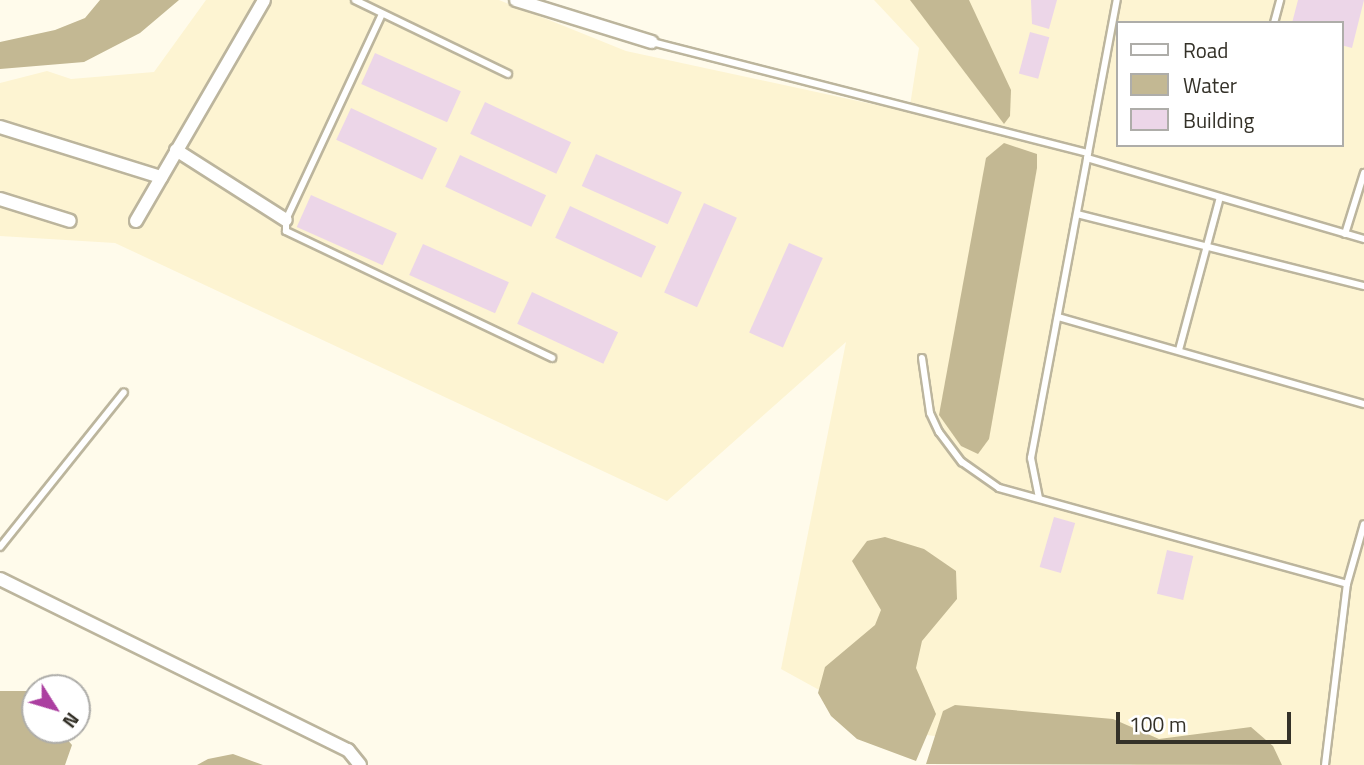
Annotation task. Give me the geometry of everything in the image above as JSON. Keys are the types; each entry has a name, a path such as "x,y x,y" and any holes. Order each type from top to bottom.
{"street":[{"path":"136,221 264,0"},
{"path":"516,0 652,42"},
{"path":"0,127 161,177"},
{"path":"176,150 286,220"},
{"path":"0,199 70,221"},
{"path":"0,579 348,750 360,765"}],"lane":[{"path":"355,0 508,74"},
{"path":"1039,498 1031,458 1116,0"},
{"path":"1275,21 1280,0"},
{"path":"382,14 286,220 291,237 552,358"},
{"path":"652,42 1088,155 1364,239"},
{"path":"1345,234 1364,173"},
{"path":"1179,351 1220,197"},
{"path":"1077,214 1364,286"},
{"path":"1058,317 1364,404"},
{"path":"922,358 930,413 949,447 986,481 1347,584"},
{"path":"0,547 124,391"},
{"path":"1325,765 1347,584 1364,524"}],"shaded area":[{"path":"206,0 499,0 626,51 909,112 919,48 874,0 1364,0 1364,765 1137,765 892,730 781,669 846,342 667,501 115,243 0,236 0,83 47,71 71,79 154,72"}],"water":[{"path":"100,0 179,0 140,33 84,62 0,69 0,42 55,30 85,18"},
{"path":"910,0 969,0 1011,90 1010,116 1004,124"},
{"path":"1004,143 1037,154 1037,168 989,439 978,454 961,446 939,415 986,158"},
{"path":"885,537 924,549 956,571 957,599 922,641 916,668 936,714 916,761 857,739 831,716 818,693 825,667 875,625 881,610 852,561 867,541"},
{"path":"0,691 21,691 21,744 72,745 65,765 0,765"},
{"path":"955,705 1113,719 1159,739 1251,727 1273,746 1282,765 926,764 943,711"},
{"path":"233,754 263,765 197,765 208,759"}],"building":[{"path":"1031,0 1057,0 1049,29 1032,24"},
{"path":"1298,0 1364,0 1352,48 1343,46 1343,21 1293,21"},
{"path":"1030,32 1049,37 1038,79 1019,74"},
{"path":"375,53 461,91 447,122 361,84"},
{"path":"485,102 571,142 556,174 470,134"},
{"path":"351,108 437,148 422,180 336,140"},
{"path":"596,154 682,192 668,224 582,186"},
{"path":"460,155 546,195 531,227 445,187"},
{"path":"311,195 397,233 383,265 297,227"},
{"path":"704,203 737,218 697,307 664,293"},
{"path":"570,206 656,246 641,278 555,238"},
{"path":"789,243 823,258 783,348 749,333"},
{"path":"423,244 509,282 495,313 409,275"},
{"path":"532,292 618,332 603,364 517,324"},
{"path":"1054,517 1075,523 1061,573 1040,567"},
{"path":"1167,550 1193,556 1183,600 1157,594"}]}
